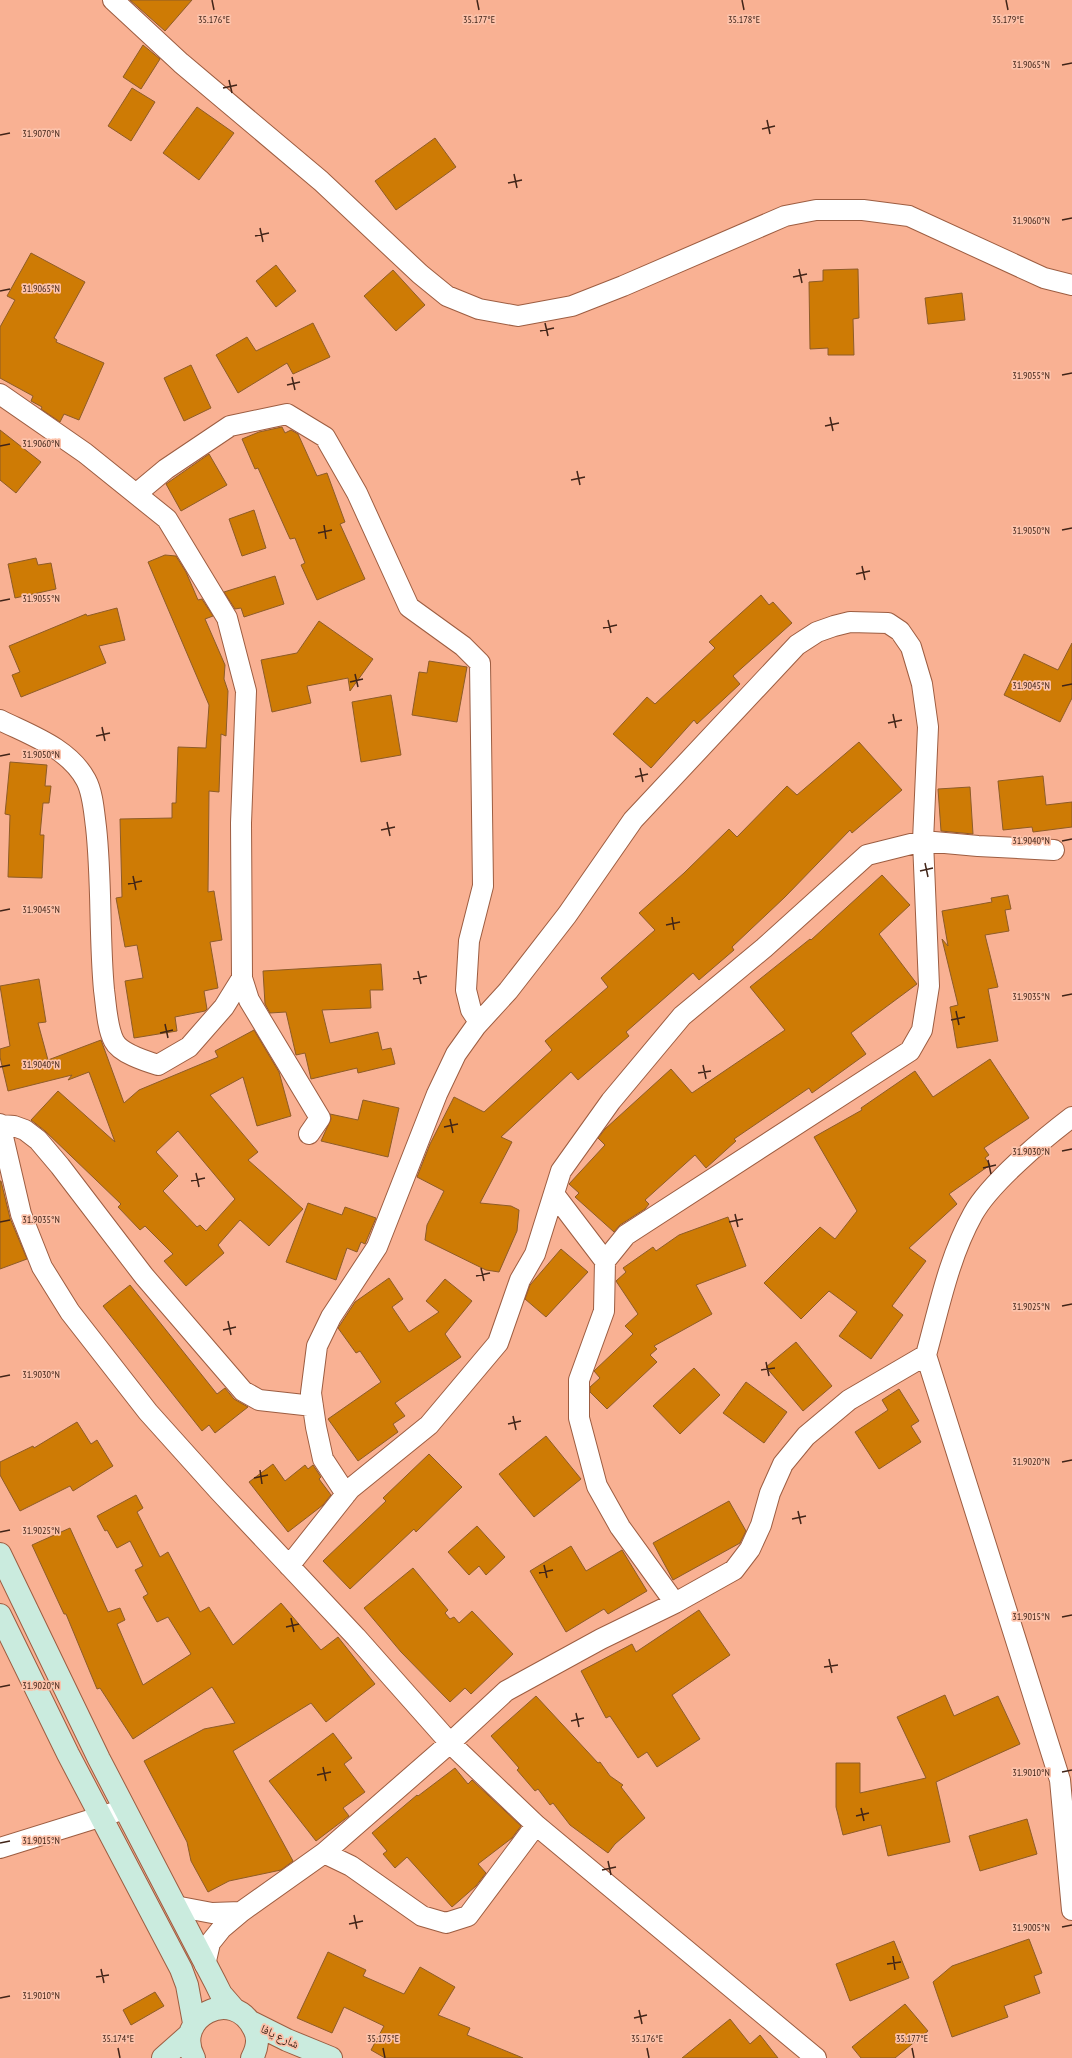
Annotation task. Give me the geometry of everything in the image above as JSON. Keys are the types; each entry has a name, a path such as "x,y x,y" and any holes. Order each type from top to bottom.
{"main road":[{"path":"0,1554 124,1809 206,1965 222,1994 256,2032 257,2042 252,2058"},
{"path":"0,1615 68,1754 181,1969 188,1985 192,2028 189,2045 194,2058"},
{"path":"163,2058 192,2028 202,2015 212,2009 223,2008 242,2016"},
{"name":"شارع يافا","path":"242,2016 287,2040 331,2058"}],"street":[{"path":"113,0 181,63 321,181 420,274 447,296 479,309 518,316 572,306 623,286 785,216 816,210 863,210 910,216 1044,278 1072,285"},
{"path":"0,394 85,454 167,519 227,618 246,691 241,823 242,978 249,1000 320,1118 309,1134"},
{"path":"136,494 166,469 230,426 287,414 325,437 357,494 410,607 463,646 480,663 483,886 470,941 466,990 471,1010 479,1022"},
{"path":"346,1494 323,1459 311,1393 318,1346 331,1317 377,1246 437,1094 456,1054 479,1022 508,991 567,915 632,820 797,645 817,632 850,622 888,623 900,631 911,647 922,684 928,727 923,841 929,986 922,1030 910,1051 626,1235 605,1261 604,1311 579,1380 579,1418 597,1486 620,1527 676,1603"},
{"path":"0,720 49,745 70,759 86,780 94,811 100,864 102,964 106,1011 114,1042 136,1059 158,1065 189,1047 224,1007 242,978"},
{"path":"289,1566 346,1494 429,1425 498,1343 520,1280 535,1254 562,1171 611,1101 682,1016 764,948 867,855 923,841 978,846 1054,850"},
{"path":"1072,1117 1000,1180 973,1214 952,1264 926,1355 1060,1780 1072,1910"},
{"path":"313,1406 259,1400 243,1391 144,1276 60,1166 38,1140 25,1130 14,1126 0,1124 21,1214 42,1267 70,1312 148,1412 356,1638 450,1743 536,1825 816,2058"},
{"path":"554,1194 605,1261"},
{"path":"206,1965 210,1944 222,1928 241,1912 324,1852 450,1743 506,1691 601,1639 676,1603 734,1570 750,1549 761,1525 770,1493 783,1464 806,1436 849,1400 926,1355"},
{"path":"0,1848 124,1809"},
{"path":"324,1852 352,1866 422,1916 446,1924 468,1916 536,1825"},
{"path":"175,1906 212,1913 241,1912"}],"building":[{"path":"130,0 192,0 165,31"},
{"path":"143,45 160,59 141,89 123,77"},
{"path":"132,88 155,102 131,141 108,126"},
{"path":"197,107 234,133 199,180 163,153"},
{"path":"435,138 456,167 396,210 375,181"},
{"path":"31,253 85,282 54,338 57,340 56,342 104,363 79,420 64,414 60,422 41,409 42,407 31,401 33,396 0,378 0,327 15,300 7,296"},
{"path":"276,265 296,291 276,307 256,281"},
{"path":"858,269 859,318 853,319 854,355 828,355 828,348 810,349 809,282 823,281 823,270"},
{"path":"393,270 425,305 396,331 364,296"},
{"path":"962,293 965,320 928,324 925,298"},
{"path":"313,323 330,357 293,374 287,363 238,393 216,355 247,337 256,351"},
{"path":"191,365 211,408 184,421 164,378"},
{"path":"282,427 285,433 291,430 298,434 317,476 327,473 345,522 340,524 365,579 317,600 301,565 305,563 295,538 290,539 258,468 255,469 242,439 259,432"},
{"path":"0,430 41,462 16,493 0,480"},
{"path":"209,454 227,485 181,511 166,484"},
{"path":"254,510 266,548 242,556 229,519"},
{"path":"165,555 176,556 186,572 198,600 202,599 213,616 205,619 225,665 224,679 228,691 226,736 221,734 219,792 209,791 208,892 214,891 222,940 210,942 218,988 204,991 207,1009 205,1011 175,1017 177,1031 134,1038 125,981 143,978 137,945 125,947 116,898 122,897 120,819 172,818 172,803 176,803 178,747 206,748 209,705 148,562"},
{"path":"36,558 38,565 51,563 56,589 15,598 8,564"},
{"path":"275,576 284,604 244,617 241,608 235,609 224,592"},
{"path":"761,595 769,605 773,602 792,623 733,676 740,684 697,724 694,720 651,768 613,734 647,697 655,704 715,648 709,642"},
{"path":"117,608 125,640 99,646 106,663 21,697 12,675 20,672 9,646 86,614 87,616"},
{"path":"319,621 373,659 350,691 348,678 307,686 311,703 272,712 261,660 297,653"},
{"path":"1072,643 1072,698 1060,722 1004,695 1024,654 1058,670"},
{"path":"429,661 467,667 457,722 412,715 419,672 427,673"},
{"path":"391,695 401,755 361,762 352,702"},
{"path":"859,742 902,790 852,833 850,830 785,897 732,947 734,950 699,980 693,973 626,1032 629,1036 578,1080 571,1072 501,1137 512,1142 480,1203 511,1206 519,1210 517,1231 499,1272 486,1270 425,1240 427,1225 444,1191 417,1177 430,1144 454,1097 484,1112 552,1050 545,1041 608,987 601,978 655,930 639,913 684,873 729,829 737,837 787,786 797,795"},
{"path":"10,762 47,765 45,786 51,786 49,803 43,803 40,835 44,835 42,878 8,877 10,815 5,814"},
{"path":"1043,776 1046,805 1072,802 1072,827 1033,832 1032,827 1003,830 998,781"},
{"path":"970,787 973,834 941,831 938,789"},
{"path":"882,875 910,905 879,934 917,984 851,1033 866,1054 812,1093 809,1088 734,1139 736,1141 706,1168 695,1155 645,1200 649,1204 645,1209 620,1225 614,1232 575,1197 579,1193 569,1184 605,1145 598,1138 605,1129 671,1069 692,1093 785,1030 750,987 810,939 811,940"},
{"path":"1008,895 1011,909 1005,910 1009,931 985,935 998,987 988,989 998,1041 957,1048 950,1007 958,1005 942,939 948,946 942,911 992,902 991,898"},
{"path":"381,964 383,990 370,990 371,1008 322,1010 330,1043 378,1032 382,1050 391,1048 395,1064 358,1073 357,1068 311,1079 305,1053 296,1055 286,1012 270,1013 265,1004 263,971"},
{"path":"39,979 46,1022 38,1023 48,1060 101,1040 124,1103 139,1090 218,1057 215,1051 254,1030 279,1072 291,1116 257,1126 243,1077 210,1095 258,1152 248,1160 303,1209 269,1246 240,1220 218,1245 224,1253 186,1286 164,1261 173,1254 145,1226 140,1230 118,1207 121,1204 45,1131 31,1120 58,1091 115,1142 89,1072 68,1080 72,1075 8,1091 0,1057 0,1049 10,1046 0,986","holes":["178,1131 235,1199 206,1231 200,1225 197,1227 163,1191 178,1176 156,1152"]},
{"path":"990,1059 1029,1118 984,1148 989,1155 985,1158 990,1165 949,1194 957,1204 909,1248 926,1261 892,1306 903,1315 871,1359 839,1336 857,1312 829,1291 801,1319 764,1283 820,1227 835,1239 857,1211 814,1137 862,1110 861,1108 915,1071 933,1097"},
{"path":"363,1100 399,1108 388,1157 321,1141 331,1119 330,1114 358,1120"},
{"path":"0,1181 10,1218 27,1259 0,1269"},
{"path":"308,1203 342,1215 345,1207 376,1218 365,1244 361,1242 357,1252 347,1248 336,1280 286,1262"},
{"path":"728,1217 746,1266 696,1285 712,1314 654,1346 657,1349 650,1355 657,1362 607,1409 590,1392 590,1387 600,1378 594,1371 633,1334 625,1326 638,1314 616,1281 626,1272 623,1268 653,1247 656,1251 679,1235"},
{"path":"561,1249 588,1272 546,1317 525,1299 530,1285"},
{"path":"389,1278 403,1299 392,1307 409,1332 439,1312 426,1301 445,1279 472,1301 445,1334 461,1357 395,1403 405,1416 393,1424 398,1432 358,1461 328,1419 381,1382 360,1351 356,1353 338,1328 355,1302"},
{"path":"130,1285 217,1394 225,1388 234,1399 248,1407 215,1433 209,1425 202,1431 103,1306"},
{"path":"796,1342 832,1386 803,1411 766,1367"},
{"path":"694,1368 720,1395 680,1434 653,1406"},
{"path":"746,1382 787,1412 764,1443 723,1413"},
{"path":"899,1389 919,1421 911,1426 921,1442 879,1469 855,1432 888,1410 882,1400"},
{"path":"77,1422 91,1444 97,1440 113,1466 73,1491 70,1486 20,1511 0,1475 0,1462 33,1446 34,1448"},
{"path":"546,1436 581,1479 534,1517 499,1474"},
{"path":"429,1454 462,1487 416,1532 414,1529 350,1589 323,1561 386,1501 383,1498"},
{"path":"273,1464 285,1481 305,1465 308,1469 313,1465 321,1477 319,1479 331,1495 323,1505 288,1532 249,1482"},
{"path":"136,1495 143,1508 137,1512 160,1557 168,1552 200,1612 209,1607 233,1645 281,1603 321,1650 338,1637 375,1684 326,1722 311,1703 233,1751 293,1861 281,1870 229,1881 208,1892 191,1861 187,1842 144,1761 204,1729 235,1723 212,1687 133,1739 100,1688 97,1689 66,1614 64,1614 32,1545 70,1528 108,1612 120,1608 125,1620 117,1624 143,1685 191,1654 168,1617 157,1622 143,1597 148,1594 135,1570 143,1566 130,1541 117,1548 97,1516"},
{"path":"729,1501 746,1531 740,1543 673,1580 653,1543"},
{"path":"477,1526 505,1557 486,1575 479,1566 469,1575 448,1552"},
{"path":"571,1546 586,1571 622,1550 647,1591 608,1614 604,1609 566,1632 530,1571"},
{"path":"413,1568 448,1610 445,1613 450,1619 454,1617 459,1623 472,1611 513,1654 471,1694 465,1688 450,1702 401,1652 364,1608"},
{"path":"699,1610 730,1655 672,1695 700,1739 657,1767 647,1752 638,1758 610,1716 606,1718 581,1671 632,1644 636,1652"},
{"path":"945,1695 954,1716 998,1696 1020,1744 936,1782 950,1842 888,1856 881,1825 843,1835 836,1807 836,1763 860,1763 860,1793 926,1778 897,1717"},
{"path":"536,1696 598,1763 600,1762 610,1776 623,1785 621,1787 645,1818 615,1844 608,1853 570,1825 553,1803 550,1805 538,1789 535,1791 517,1770 519,1768 491,1736"},
{"path":"333,1733 352,1758 344,1764 365,1792 343,1808 349,1816 316,1841 269,1781"},
{"path":"455,1768 468,1784 472,1780 521,1826 512,1838 478,1864 486,1873 476,1886 452,1907 407,1857 395,1868 383,1854 387,1851 372,1833 417,1795 418,1796"},
{"path":"1027,1819 1037,1854 980,1871 969,1836"},
{"path":"1029,1939 1042,1973 1034,1976 1040,1993 1004,2006 1008,2017 952,2037 933,1982 952,1966"},
{"path":"894,1941 909,1978 850,2001 836,1964"},
{"path":"328,1952 366,1970 363,1976 404,1994 420,1967 455,1987 438,2015 470,2028 467,2035 523,2058 385,2058 371,2050 384,2026 344,2007 332,2033 297,2018"},
{"path":"155,1992 164,2006 131,2025 123,2010"},
{"path":"905,2004 928,2031 895,2058 861,2058 852,2047"},
{"path":"730,2019 750,2044 760,2035 778,2058 682,2058"}]}
